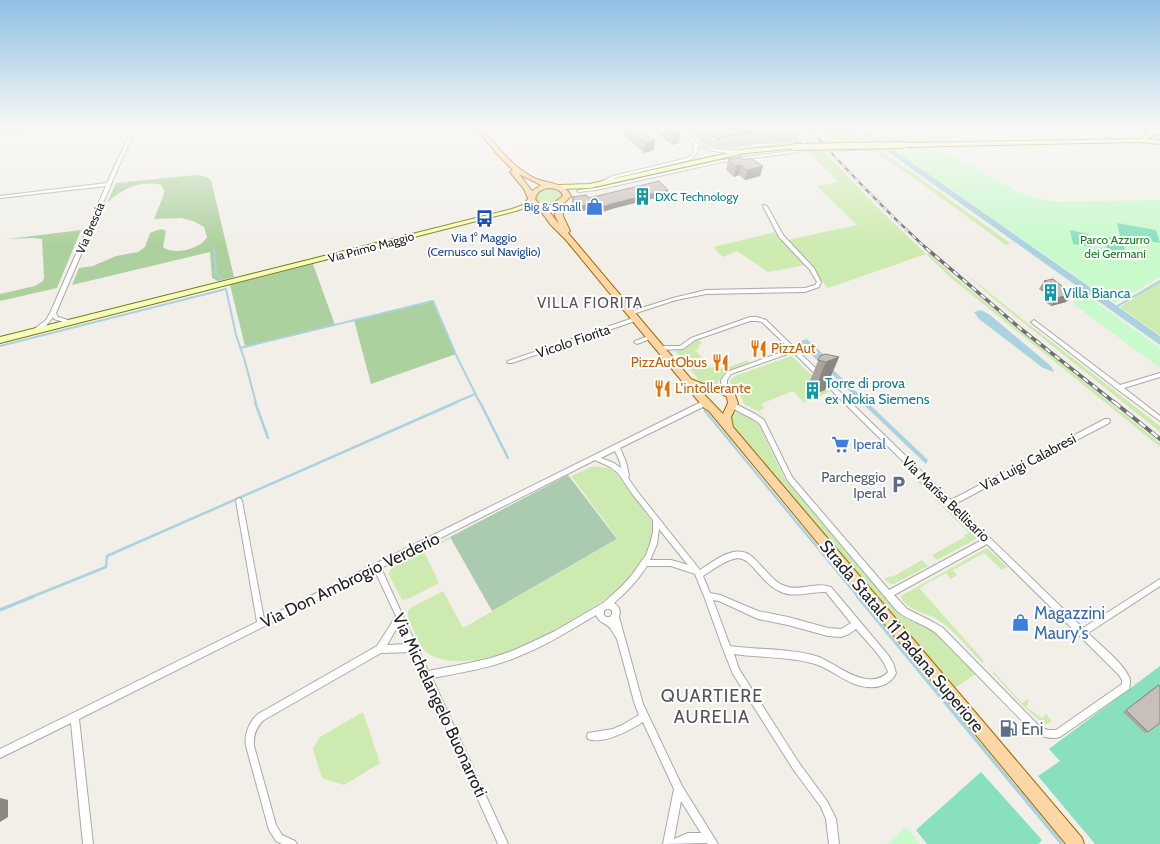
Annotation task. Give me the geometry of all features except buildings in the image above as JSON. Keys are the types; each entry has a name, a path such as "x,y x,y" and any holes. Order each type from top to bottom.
{"main road":[{"path":"510,166 531,198 532,203 540,207 550,208 559,205 567,196 590,186 677,166"},
{"path":"513,166 522,174 549,186 590,186"},
{"path":"531,198 536,189 549,186"},
{"path":"559,187 566,191 567,196"},
{"name":"Via Primo Maggio","path":"0,340 514,210 525,206 531,198"},
{"name":"Strada Statale 11 Padana Superiore","path":"559,205 558,212 560,219 571,240"},
{"name":"Via Primo Maggio","path":"514,210 540,207"},
{"name":"Strada Statale 11 Padana Superiore","path":"540,207 571,240 706,405 729,429 1076,844"},
{"name":"Strada Statale 11 Padana Superiore","path":"686,380 702,387 720,390"},
{"path":"729,429 726,417 731,407 732,398 720,390 707,392 704,397 706,405 721,411 731,407"}],"street":[{"name":"Via Brescia","path":"53,313 117,166"},
{"path":"599,184 614,177 658,166"},
{"path":"578,191 596,189 694,166"},
{"path":"0,197 109,184"},
{"name":"Vicolo Fiorita","path":"510,362 634,316 675,299 706,292 807,290 817,286 819,282 815,273 781,236 765,206"},
{"path":"32,332 44,324 53,313 56,318 60,320 78,321"},
{"name":"Via Marisa Bellisario","path":"660,348 681,348 694,339 750,319 761,320 1122,672 1126,678 1126,684 1057,734 1048,734 1035,728 940,631 906,613 888,594"},
{"path":"1034,322 1160,420"},
{"path":"637,342 651,337"},
{"path":"720,390 723,385 724,378 729,373 793,350"},
{"path":"1119,388 1160,375"},
{"name":"Via Don Ambrogio Verderio","path":"0,754 596,458 706,405"},
{"path":"731,407 755,417 762,422 790,479 888,594 988,540"},
{"name":"Via Luigi Calabresi","path":"950,503 1107,421"},
{"path":"617,448 622,458 628,482"},
{"path":"596,458 615,467 698,573 727,649 741,680 796,766 827,809 832,823 834,844"},
{"path":"238,501 261,624"},
{"path":"426,675 475,666 507,657 529,648 604,607 624,589 645,563 655,537 656,519"},
{"path":"698,573 729,557 741,554 748,558 769,580 782,589 797,592 824,588 828,589 886,658 892,670 891,677 885,681 863,682 852,679 825,664 801,657 784,654 751,653 727,649"},
{"path":"645,563 668,562 679,564 698,573"},
{"name":"Via Michelangelo Buonarroti","path":"377,567 503,844"},
{"path":"1082,633 1160,582"},
{"path":"578,622 589,619 612,620 624,589"},
{"path":"708,596 720,598 758,615 788,621 828,632 841,633 857,624"},
{"path":"604,607 611,606 615,613 636,695 644,717 679,789 711,841"},
{"path":"604,607 600,615 616,630 623,647"},
{"path":"292,844 279,838 272,827 250,746 249,741 251,729 256,721 261,717 380,648 399,618"},
{"path":"380,648 413,648"},
{"path":"75,716 88,844"},
{"path":"591,736 602,736 618,732 644,717"},
{"path":"668,844 679,789"},
{"path":"674,844 688,838 711,841"}],"green space":[{"path":"823,166 838,166 877,207 926,254 828,288 806,265 768,272 737,251 723,257 713,247 775,232 783,241 857,225 817,186 838,182"},
{"path":"897,166 903,166 1010,243 1006,245"},
{"name":"Parco Azzurro dei Germani","path":"917,166 971,166 1021,193 1056,202 1160,200 1160,277 1115,303"},
{"path":"197,175 211,180 234,277 218,281 212,278 210,252 72,285 79,268 93,266 116,256 138,252 145,247 150,233 156,230 163,229 166,231 163,247 168,250 186,250 199,245 204,241 207,237 204,227 193,221 181,218 154,219 164,194 164,190 161,185 145,184 131,187 107,203 116,183"},
{"path":"549,187 562,191 564,196 550,206 539,205 534,199 538,191"},
{"path":"1117,223 1156,230 1160,243 1120,236"},
{"path":"81,230 57,288 0,301 0,294 35,286 43,281 44,277 42,239 8,239"},
{"path":"1070,230 1088,234 1091,247 1073,244"},
{"path":"1104,236 1122,240 1126,254 1107,250"},
{"path":"929,253 952,275 1160,443 1160,447 950,277 926,254"},
{"path":"313,264 335,325 245,346 230,285"},
{"path":"961,270 1160,426 1160,432 1000,304"},
{"path":"1160,281 1160,335 1120,307"},
{"path":"1087,296 1160,348 1160,368 1072,303"},
{"path":"433,300 456,354 371,384 354,320"},
{"path":"699,340 702,343 699,345 699,348 695,350 711,368 715,367 724,369 747,360 751,363 725,372 717,384 703,385 675,351"},
{"path":"791,356 829,392 804,403 793,391 761,404 765,408 759,411 771,423 758,411 744,404 739,393 730,386 730,380 735,376"},
{"path":"736,412 751,418 759,425 785,479 897,612 907,619 936,633 976,674 953,689 734,428 731,415"},
{"path":"593,466 608,468 616,473 653,522 653,535 650,547 640,565 629,578 617,590 600,603 553,632 525,645 497,655 470,661 446,660 426,652 418,641 408,617 408,611 412,607 443,591 463,628 618,539 571,476"},
{"path":"568,475 617,539 492,611 450,537"},
{"path":"915,476 978,538 937,560 932,555 965,537 964,535 969,533 913,477"},
{"path":"449,537 450,539 424,552 439,583 408,599 402,600 389,575 391,568"},
{"path":"987,548 1007,567 1002,570 984,553 953,570 957,575 951,579 946,573 919,588 984,661 982,663 943,623 911,608 903,601 901,596"},
{"path":"922,560 928,566 894,584 890,584 885,579 890,576 892,577"},
{"path":"1160,666 1160,844 1095,844 1038,776 1060,761 1049,749"},
{"path":"993,671 1022,703 1028,699 1029,701 1026,707 1042,718 1046,714 1052,721 1047,724 1035,717 1011,693 992,672"},
{"path":"363,712 380,763 344,785 322,778 313,749 320,737"},
{"path":"981,772 1042,840 1038,844 927,844 916,830"},
{"path":"906,827 920,844 887,844"}],"water":[{"path":"908,166 917,166 1160,336 1160,345"},
{"path":"981,310 990,315 1051,366 1054,372 1043,368 979,319 974,312"},
{"path":"807,339 823,354 824,361 928,460 926,464 798,342"}],"waterway":[{"path":"214,248 216,273 223,280"},
{"path":"1116,307 1160,281"},
{"path":"0,346 226,289 236,335 240,348"},
{"path":"240,348 433,301 456,355 480,403"},
{"path":"240,348 256,403"},
{"path":"454,403 475,394"},
{"path":"255,402 268,438"},
{"path":"29,598 106,567 107,556 457,402"},
{"path":"480,402 508,458"},
{"path":"705,411 859,598"},
{"path":"0,610 32,597"},
{"path":"858,597 1062,844"}],"railway":[{"path":"844,166 896,220 927,249"},
{"path":"926,248 1021,329 1115,403"},
{"path":"1114,402 1160,439"}],"place":[{"name":"DXC Technology","path":"642,196"},
{"name":"Big & Small","path":"594,206"},
{"name":"Via 1° Maggio (Cernusco sul Naviglio)","path":"484,218"},
{"name":"Villa Bianca","path":"1050,293"},
{"name":"PizzAut","path":"758,348"},
{"name":"PizzAutObus","path":"720,362"},
{"name":"L'intollerante","path":"662,388"},
{"name":"Torre di prova ex Nokia Siemens","path":"812,391"},
{"name":"Iperal","path":"840,444"},
{"name":"Parcheggio Iperal","path":"899,485"},
{"name":"Magazzini Maury's","path":"1021,623"},
{"name":"Eni","path":"1008,729"}],"district":[{"name":"VILLA FIORITA","path":"590,303"},
{"name":"QUARTIERE AURELIA","path":"712,706"}]}
